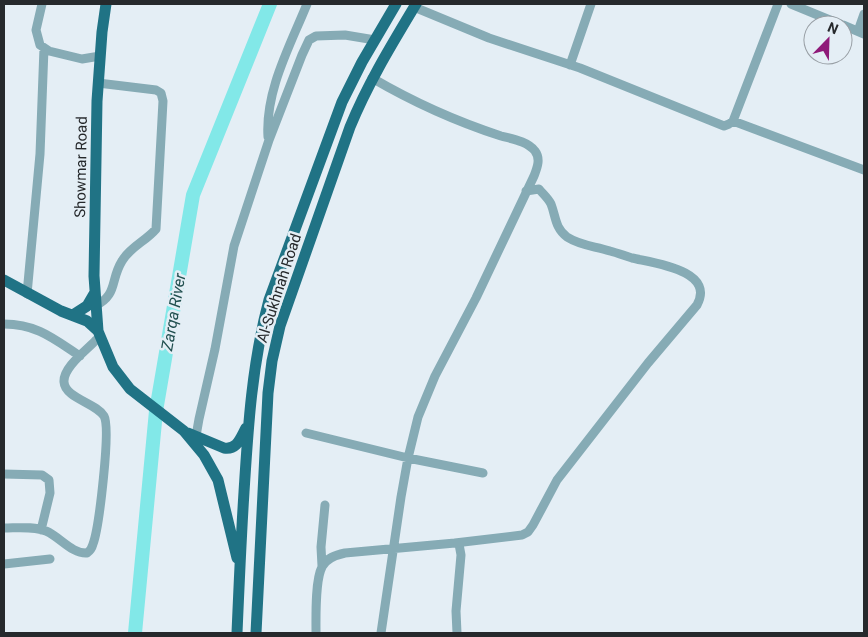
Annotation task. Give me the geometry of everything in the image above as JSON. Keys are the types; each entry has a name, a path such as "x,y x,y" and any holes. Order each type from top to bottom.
{"main road":[{"name":"Showmar Road","path":"97,336 95,300 98,83 106,4"},
{"name":"Al-Sukhnah Road","path":"237,633 248,425 262,324 280,269 342,102 396,4"},
{"name":"Al-Sukhnah Road","path":"256,633 268,392 272,361 280,326 350,127 372,78 415,5"},
{"path":"280,269 298,275"},
{"name":"Showmar Road","path":"4,281 61,311 87,322 97,336 113,367 130,388 184,431 204,455 218,480 240,571"},
{"path":"72,315 95,300"},
{"name":"Showmar Road","path":"61,311 97,336"},
{"name":"Showmar Road","path":"184,431 230,449 238,444 248,425"}],"street":[{"path":"42,4 36,30 40,45 44,48 82,59 100,56"},
{"path":"269,140 268,120 271,101 289,48 307,4"},
{"path":"570,66 591,4"},
{"path":"415,5 490,38 570,66 724,126 733,121 778,4"},
{"path":"791,4 818,15"},
{"path":"861,32 864,14"},
{"path":"196,436 215,349 234,246 269,140 310,40 325,34 375,40"},
{"path":"27,294 40,154 44,48"},
{"path":"372,78 406,98 436,112 470,126 523,142 530,146 537,154 538,163 534,176 476,298 422,403 408,458 381,633"},
{"path":"95,300 103,302 110,295 125,256 156,229 162,102 161,93 156,90 98,83"},
{"path":"733,121 864,170"},
{"path":"322,566 329,558 345,553 455,543 522,535 528,532 557,480 701,298 701,290 697,283 676,269 630,258 602,248 589,247 570,239 558,228 552,207 544,195 538,190 526,191"},
{"path":"4,324 27,326 36,329 80,356"},
{"path":"4,528 42,530 55,536 74,550 84,554 89,552 94,540 106,454 107,430 104,416 101,412 74,395 64,383 66,373 97,336"},
{"path":"306,433 408,458 483,473"},
{"path":"4,474 42,474 49,480 50,493 42,530"},
{"path":"316,633 325,506"},
{"path":"455,543 459,544 461,554 456,605 457,633"},
{"path":"4,564 50,559"}],"waterway":[{"name":"Zarqa River","path":"135,633 156,411 193,195 270,4"}]}
